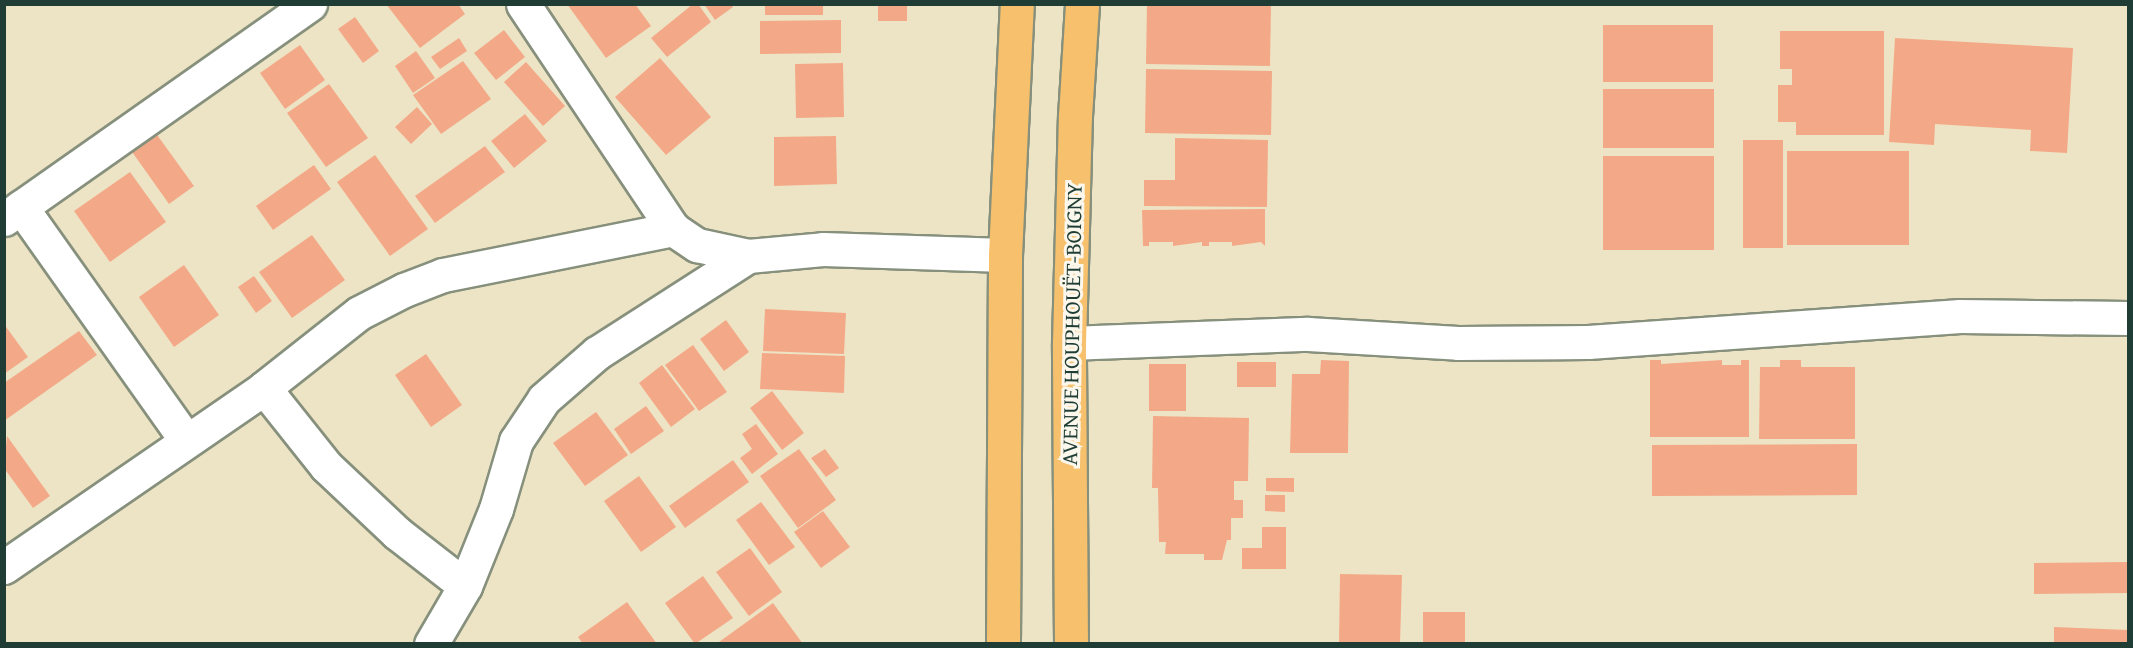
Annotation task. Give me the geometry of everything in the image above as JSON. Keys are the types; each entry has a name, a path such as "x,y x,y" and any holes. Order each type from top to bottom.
{"highway":[{"path":"1003,644 1005,255 1017,4"},
{"name":"AVENUE HOUPHOUËT-BOIGNY","path":"1071,644 1069,343 1075,117 1082,4"}],"street":[{"path":"185,439 13,213 310,4"},
{"path":"523,4 673,229 697,246 748,256 823,249 1005,255"},
{"path":"4,567 185,439 264,388 359,313 443,274 673,229"},
{"path":"431,644 465,586 496,509 516,441 544,399 597,352 748,256"},
{"path":"1069,343 1308,334 1458,343 1588,342 1960,316 2128,318"},
{"path":"264,388 333,473 397,532 465,586"}],"building":[{"path":"386,4 458,4 465,14 420,48"},
{"path":"567,4 635,4 651,26 606,58"},
{"path":"693,4 698,4 711,22 667,57 651,38"},
{"path":"704,4 730,4 733,7 715,20"},
{"path":"765,4 823,4 823,15 765,15"},
{"path":"878,4 907,4 907,21 878,21"},
{"path":"1147,4 1271,4 1270,66 1146,64"},
{"path":"355,17 379,51 363,63 338,29"},
{"path":"841,20 841,53 760,54 760,21"},
{"path":"1603,25 1713,25 1713,82 1603,82"},
{"path":"504,30 525,57 496,80 474,53"},
{"path":"1780,31 1884,31 1884,135 1796,135 1796,122 1778,122 1778,85 1792,85 1792,69 1780,69"},
{"path":"459,38 467,51 440,69 431,57"},
{"path":"1895,38 2073,48 2067,153 2030,151 2031,130 1935,124 1934,145 1889,142"},
{"path":"300,45 325,80 285,109 260,73"},
{"path":"416,51 435,78 413,93 395,66"},
{"path":"660,58 711,117 666,155 615,97"},
{"path":"463,61 491,99 441,134 413,95"},
{"path":"526,62 565,106 543,126 504,82"},
{"path":"843,63 844,117 796,118 795,64"},
{"path":"1146,69 1272,71 1271,135 1145,133"},
{"path":"329,84 368,138 326,167 287,113"},
{"path":"1603,89 1714,89 1714,148 1603,148"},
{"path":"417,107 432,124 411,144 395,127"},
{"path":"525,114 547,141 514,168 491,141"},
{"path":"155,132 194,186 169,204 130,149"},
{"path":"836,136 837,184 774,186 774,137"},
{"path":"1175,138 1268,140 1267,207 1144,206 1144,180 1175,180"},
{"path":"1743,140 1783,140 1783,248 1743,248"},
{"path":"485,146 505,172 435,223 415,196"},
{"path":"1787,151 1909,151 1909,245 1787,245"},
{"path":"375,155 428,229 390,256 337,182"},
{"path":"1603,156 1714,156 1714,250 1603,250"},
{"path":"314,165 331,189 273,230 256,206"},
{"path":"130,172 166,222 110,262 74,211"},
{"path":"1265,209 1265,246 1261,242 1232,246 1232,242 1209,242 1209,246 1202,246 1202,242 1173,246 1173,242 1149,242 1149,246 1143,246 1142,210"},
{"path":"312,235 345,280 292,318 259,272"},
{"path":"184,265 219,315 174,347 139,297"},
{"path":"254,276 272,301 256,313 238,287"},
{"path":"765,309 846,313 844,354 763,351"},
{"path":"726,320 749,352 724,371 700,339"},
{"path":"4,324 28,357 4,374"},
{"path":"79,331 97,355 4,421 4,383"},
{"path":"693,345 727,392 699,411 665,365"},
{"path":"762,353 845,356 844,393 760,389"},
{"path":"426,354 462,405 431,427 395,375"},
{"path":"1321,360 1349,361 1348,453 1290,453 1292,374 1320,374"},
{"path":"1650,360 1661,360 1661,364 1722,360 1722,365 1741,365 1741,360 1749,360 1749,437 1650,437"},
{"path":"1780,360 1801,360 1801,367 1855,367 1855,439 1759,439 1760,367 1780,367"},
{"path":"1237,362 1276,362 1276,387 1237,387"},
{"path":"1149,364 1186,364 1186,411 1149,411"},
{"path":"662,365 695,409 671,427 639,383"},
{"path":"772,391 804,433 782,450 750,408"},
{"path":"646,406 664,431 631,454 614,429"},
{"path":"596,412 628,455 585,486 553,443"},
{"path":"1153,416 1249,418 1248,481 1234,481 1234,500 1243,500 1243,518 1231,518 1231,540 1227,540 1222,560 1204,560 1204,554 1165,554 1166,542 1159,542 1158,488 1152,488"},
{"path":"756,424 778,454 752,474 740,458 752,449 742,434"},
{"path":"7,436 50,496 33,508 4,468"},
{"path":"1857,444 1857,495 1652,496 1652,445"},
{"path":"799,449 836,500 798,528 760,476"},
{"path":"825,449 839,468 826,477 811,458"},
{"path":"733,460 749,482 685,528 669,506"},
{"path":"639,476 676,527 641,552 604,501"},
{"path":"1266,478 1294,478 1294,492 1266,491"},
{"path":"1265,495 1285,495 1285,512 1265,511"},
{"path":"761,502 795,547 769,565 736,520"},
{"path":"823,511 850,547 821,568 794,532"},
{"path":"1262,527 1286,527 1286,569 1242,569 1242,548 1262,548"},
{"path":"750,548 782,592 749,616 716,572"},
{"path":"2128,562 2128,593 2034,594 2034,563"},
{"path":"1340,574 1402,575 1400,644 1339,644"},
{"path":"703,576 733,618 695,644 665,603"},
{"path":"627,602 657,644 583,644 578,637"},
{"path":"773,603 803,644 720,644 719,642"},
{"path":"1423,612 1465,612 1465,644 1423,644"},
{"path":"2054,627 2128,630 2128,644 2054,644"}]}
